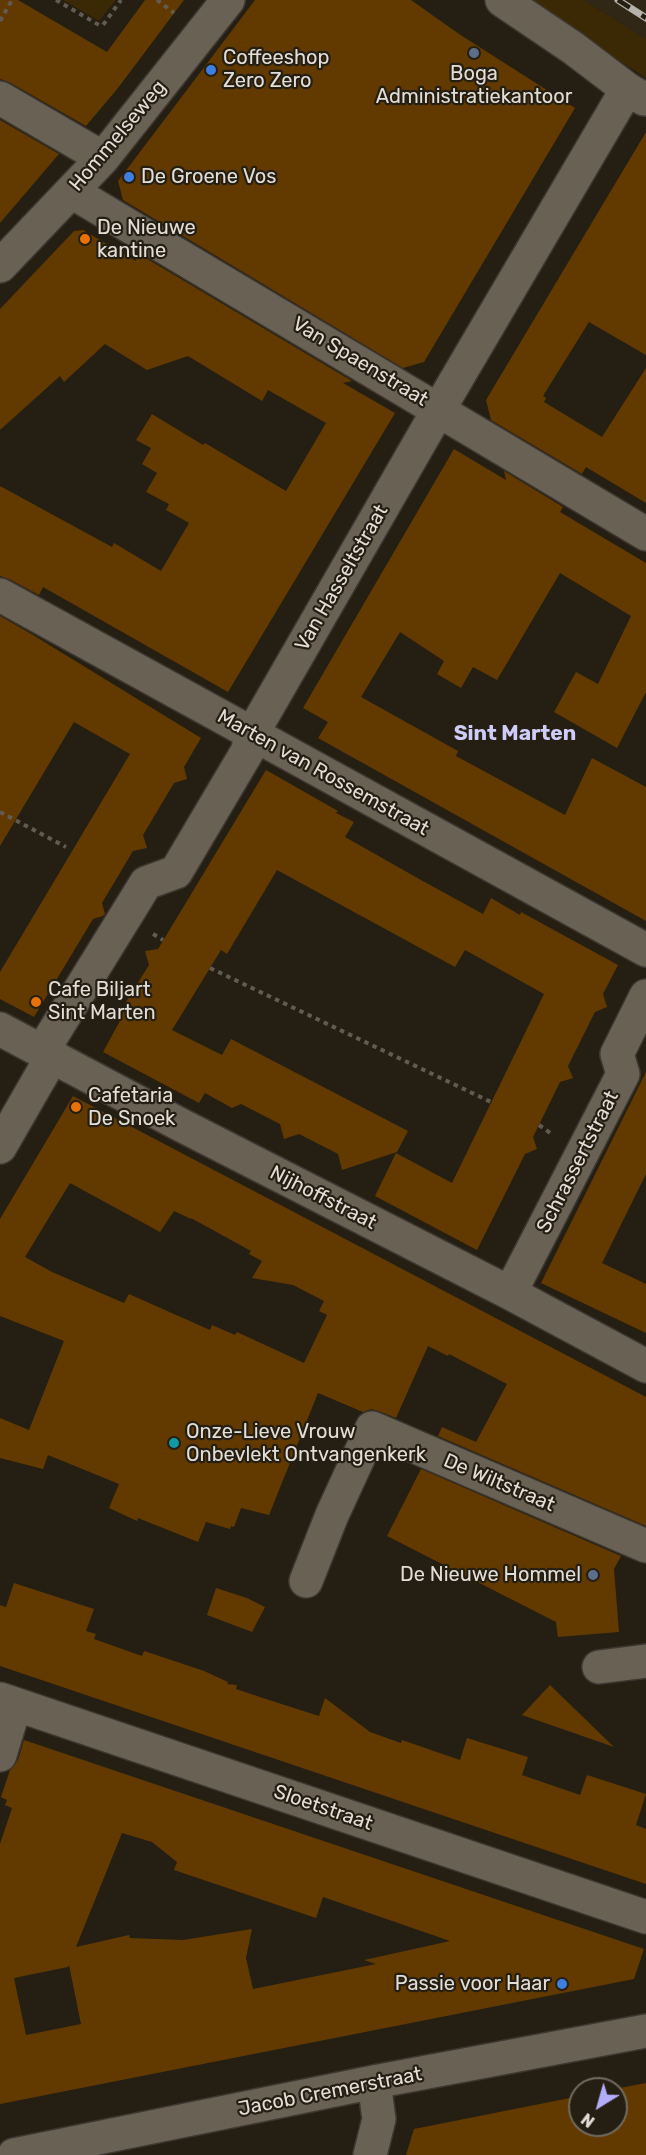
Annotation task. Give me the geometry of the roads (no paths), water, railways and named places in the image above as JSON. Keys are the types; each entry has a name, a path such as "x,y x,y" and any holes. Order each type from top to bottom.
{"street":[{"name":"Hommelseweg","path":"0,266 103,158 228,0"},
{"path":"502,0 636,94"},
{"name":"Van Hasseltstraat","path":"0,1148 48,1053 146,883 176,872 247,752 252,734 439,409 636,94"},
{"path":"0,98 103,158"},
{"name":"Van Spaenstraat","path":"72,192 646,534"},
{"name":"Marten van Rossemstraat","path":"0,595 646,950"},
{"name":"Schrassertstraat","path":"510,1293 622,1074 617,1054 646,996"},
{"name":"Nijhoffstraat","path":"0,1029 181,1125 510,1293 646,1366"},
{"name":"De Wiltstraat","path":"306,1581 332,1515 372,1428 646,1546"},
{"path":"599,1667 646,1661"},
{"path":"0,1755 8,1702"},
{"name":"Sloetstraat","path":"8,1702 646,1917"},
{"name":"Jacob Cremerstraat","path":"14,2155 374,2082 646,2031"},
{"path":"370,2155 380,2119 374,2082"}],"railway":[{"path":"618,0 646,18"}],"place":[{"name":"Boga Administratiekantoor","path":"474,53"},
{"name":"Coffeeshop Zero Zero","path":"211,70"},
{"name":"De Groene Vos","path":"129,177"},
{"name":"De Nieuwe kantine","path":"85,239"},
{"name":"Cafe Biljart Sint Marten","path":"36,1002"},
{"name":"Cafetaria De Snoek","path":"76,1107"},
{"name":"Onze-Lieve Vrouw Onbevlekt Ontvangenkerk","path":"174,1443"},
{"name":"De Nieuwe Hommel","path":"593,1575"},
{"name":"Passie voor Haar","path":"562,1984"}],"district":[{"name":"Sint Marten","path":"515,734"}]}
